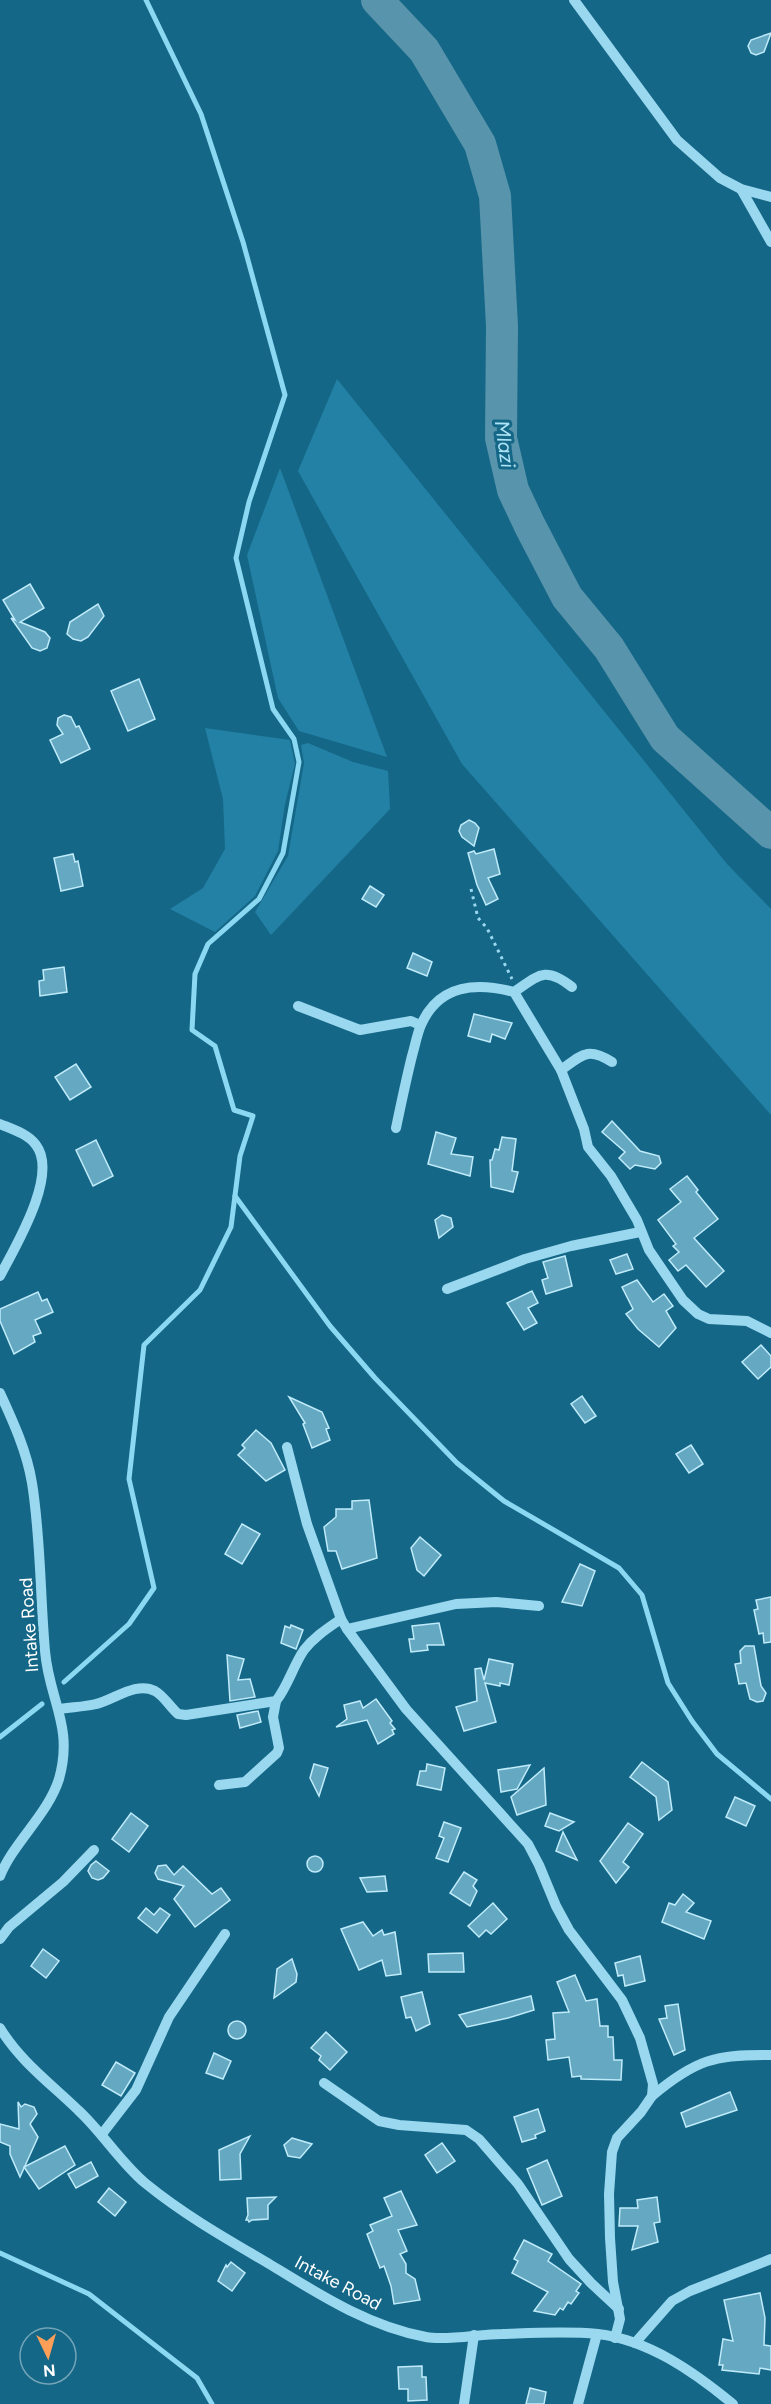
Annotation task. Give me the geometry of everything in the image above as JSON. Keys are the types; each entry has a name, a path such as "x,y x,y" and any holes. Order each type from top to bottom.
{"street":[{"path":"573,0 677,140 720,178 741,189 771,197"},
{"path":"741,189 771,243"},
{"path":"514,993 536,978 547,974 557,975 572,987"},
{"path":"396,1128 420,1025 430,1009 443,996 460,989 494,987 514,993 561,1070 584,1129 588,1147 611,1176 637,1220 649,1250 683,1300 698,1314 714,1320 747,1321 771,1333"},
{"path":"298,1006 360,1030 411,1021 420,1025"},
{"path":"561,1070 589,1053 597,1053 612,1062"},
{"path":"0,1125 29,1138 38,1146 42,1158 43,1175 29,1216 0,1276"},
{"path":"447,1289 525,1259 571,1246 640,1232"},
{"name":"Intake Road","path":"0,1393 15,1425 31,1481 41,1567 45,1652 63,1725 65,1750 58,1781 47,1803 7,1859 0,1876"},
{"path":"287,1447 307,1524 344,1624 406,1708 528,1844 569,1930 622,2000 640,2038 653,2084 652,2096"},
{"path":"219,1785 245,1782 277,1754 279,1748 273,1717 276,1701 285,1689 304,1651 325,1630 344,1624 456,1604 496,1602 539,1606"},
{"path":"58,1709 94,1705 130,1690 144,1688 153,1690 162,1696 178,1714 186,1715 276,1701"},
{"path":"0,1939 9,1927 63,1882 94,1850"},
{"path":"102,2134 136,2090 169,2017 225,1934"},
{"name":"Intake Road","path":"0,2028 13,2049 102,2134 143,2181 186,2214 346,2310 395,2330 428,2338 474,2335 597,2334 615,2338 635,2343 682,2366 705,2380 733,2404"},
{"path":"615,2338 620,2319 610,2238 609,2194 612,2152 617,2138 652,2096 695,2066 712,2058 730,2055 771,2055"},
{"path":"324,2083 379,2121 399,2125 466,2130 479,2139 518,2184 569,2259 619,2309"},
{"path":"635,2343 672,2301 690,2291 771,2259"},
{"path":"578,2404 597,2334"},
{"path":"464,2404 474,2335"}],"path":[{"path":"471,889 478,918 487,928 510,973 514,993"}],"shaded area":[{"path":"337,379 727,864 771,909 771,1115 462,764 298,471"},
{"path":"280,468 387,757 299,731 278,698 247,555"},
{"path":"205,728 290,740 295,764 285,804 278,851 255,896 215,932 170,909 203,888 225,849 223,799"},
{"path":"308,743 353,762 388,771 390,809 271,935 255,912 288,856 304,763 301,745"}],"building":[{"path":"771,33 764,52 756,55 751,53 748,46 751,40"},
{"path":"30,584 44,608 20,622 45,632 50,638 47,648 40,651 32,648 11,618 15,620 3,600"},
{"path":"98,604 104,616 88,637 81,641 67,634 70,622"},
{"path":"139,679 155,719 128,731 111,691"},
{"path":"64,715 71,717 76,727 79,726 90,749 61,763 50,740 63,734 57,725 58,718"},
{"path":"469,820 479,828 474,846 462,837 459,831 461,825"},
{"path":"494,849 500,874 488,878 498,899 486,905 477,885 468,853 474,851 476,854"},
{"path":"73,854 75,862 78,861 83,886 61,891 54,858"},
{"path":"370,886 384,895 376,907 362,899"},
{"path":"413,953 432,962 427,976 407,968"},
{"path":"64,967 67,992 40,996 39,981 44,980 43,970"},
{"path":"474,1014 512,1023 505,1039 492,1034 490,1042 468,1036"},
{"path":"76,1064 91,1087 70,1100 55,1077"},
{"path":"612,1121 640,1151 659,1156 661,1163 655,1169 635,1165 630,1169 619,1158 625,1152 602,1132"},
{"path":"436,1132 456,1138 451,1154 473,1157 470,1176 428,1164"},
{"path":"502,1137 516,1139 512,1171 518,1172 513,1192 491,1187 490,1160 492,1160 495,1149 499,1150"},
{"path":"96,1140 113,1176 93,1186 76,1150"},
{"path":"687,1176 698,1190 696,1192 718,1219 694,1238 724,1271 706,1287 686,1265 678,1271 669,1260 679,1252 673,1246 676,1244 658,1220 681,1202 670,1189"},
{"path":"442,1215 451,1218 453,1227 439,1238 435,1220"},
{"path":"627,1254 633,1269 616,1274 610,1260"},
{"path":"565,1256 572,1286 546,1294 542,1280 548,1278 543,1262"},
{"path":"637,1280 653,1302 664,1294 673,1306 666,1311 676,1328 659,1347 638,1329 626,1314 633,1309 622,1287"},
{"path":"532,1291 538,1303 528,1308 537,1323 524,1330 507,1303"},
{"path":"38,1292 42,1301 47,1299 53,1312 35,1320 41,1333 33,1336 35,1342 14,1354 0,1321 0,1309"},
{"path":"761,1345 771,1356 771,1367 758,1379 742,1362"},
{"path":"582,1396 596,1416 585,1423 571,1404"},
{"path":"289,1397 322,1412 329,1428 326,1429 330,1440 312,1448 303,1424 305,1423"},
{"path":"256,1430 271,1443 285,1470 266,1481 238,1455 245,1448 242,1445"},
{"path":"691,1445 703,1464 689,1473 676,1454"},
{"path":"369,1500 377,1558 342,1569 336,1551 328,1551 324,1527 336,1517 336,1509 352,1509 352,1501"},
{"path":"242,1524 260,1534 242,1564 225,1554"},
{"path":"420,1537 441,1555 424,1576 417,1570 411,1548"},
{"path":"580,1564 595,1571 582,1606 562,1602"},
{"path":"771,1597 771,1642 764,1643 763,1633 759,1634 754,1610 758,1609 756,1600"},
{"path":"439,1623 444,1645 427,1645 428,1650 411,1652 409,1639 414,1639 412,1626"},
{"path":"291,1625 303,1630 296,1649 281,1643 285,1626 290,1628"},
{"path":"745,1646 754,1646 761,1686 766,1693 763,1701 757,1702 750,1699 746,1683 739,1684 735,1664 741,1663 740,1651"},
{"path":"227,1655 244,1659 238,1680 250,1679 255,1697 230,1701"},
{"path":"489,1659 513,1664 509,1685 485,1683 496,1722 464,1731 456,1707 477,1701 475,1669 481,1668 484,1680"},
{"path":"376,1699 392,1721 390,1723 395,1729 392,1730 394,1734 378,1744 367,1720 336,1727 347,1719 344,1705 360,1701 363,1708"},
{"path":"258,1711 261,1722 240,1728 237,1715"},
{"path":"642,1762 668,1782 672,1810 659,1820 656,1797 630,1777"},
{"path":"314,1764 328,1768 319,1796 310,1778"},
{"path":"427,1764 445,1768 441,1790 417,1785 420,1771 426,1771"},
{"path":"530,1765 517,1789 501,1792 498,1770"},
{"path":"544,1768 546,1805 517,1815 511,1797"},
{"path":"735,1797 755,1806 746,1826 726,1817"},
{"path":"131,1813 148,1826 129,1852 112,1839"},
{"path":"550,1813 574,1822 559,1831 545,1826"},
{"path":"444,1822 461,1828 448,1862 436,1858 444,1838 439,1836"},
{"path":"628,1823 643,1834 623,1862 629,1867 616,1883 600,1861"},
{"path":"563,1832 577,1860 556,1851"},
{"path":"315,1856 321,1858 323,1864 321,1870 315,1872 309,1870 307,1864 309,1858"},
{"path":"96,1861 109,1871 98,1880 92,1878 88,1871"},
{"path":"166,1865 174,1875 183,1866 212,1894 221,1888 230,1900 195,1927 174,1899 184,1886 158,1879 155,1873 158,1866"},
{"path":"464,1872 477,1880 473,1886 477,1891 470,1906 450,1893"},
{"path":"385,1876 387,1891 367,1892 360,1878"},
{"path":"683,1894 694,1903 686,1912 711,1921 704,1939 662,1922 669,1903 675,1905"},
{"path":"493,1903 507,1919 491,1934 486,1930 479,1937 468,1926"},
{"path":"146,1908 154,1915 160,1908 170,1915 157,1933 138,1918"},
{"path":"363,1922 373,1936 382,1930 384,1935 395,1932 401,1974 386,1976 382,1960 359,1970 341,1929"},
{"path":"43,1949 59,1961 46,1978 31,1966"},
{"path":"463,1953 464,1972 429,1972 428,1954"},
{"path":"640,1956 645,1981 625,1986 623,1975 618,1976 615,1963"},
{"path":"292,1959 297,1974 296,1982 274,1998 277,1969"},
{"path":"575,1975 586,2001 597,1999 600,2026 608,2026 608,2037 613,2037 614,2060 622,2060 621,2080 572,2077 569,2057 548,2060 546,2040 555,2039 553,2013 569,2012 557,1982"},
{"path":"422,1992 430,2024 416,2031 411,2017 406,2018 401,1997"},
{"path":"531,1996 534,2010 508,2018 467,2027 459,2015"},
{"path":"678,2004 685,2050 674,2055 659,2019 667,2018 665,2006"},
{"path":"237,2021 244,2023 246,2030 244,2037 237,2039 230,2037 228,2030 230,2023"},
{"path":"326,2032 347,2052 330,2070 319,2060 321,2056 311,2048"},
{"path":"214,2053 231,2061 223,2079 206,2073"},
{"path":"116,2062 135,2073 121,2096 102,2085"},
{"path":"730,2092 737,2110 686,2127 681,2113"},
{"path":"18,2102 21,2107 25,2104 34,2107 37,2114 30,2124 38,2137 20,2177 10,2154 10,2146 0,2142 0,2124 19,2129"},
{"path":"538,2109 545,2131 535,2135 536,2138 522,2142 514,2117"},
{"path":"250,2136 240,2154 241,2179 220,2180 219,2150"},
{"path":"292,2138 312,2144 300,2158 288,2156 284,2145"},
{"path":"442,2143 455,2161 437,2173 425,2155"},
{"path":"65,2146 75,2165 39,2189 24,2167"},
{"path":"547,2160 562,2196 542,2205 527,2169"},
{"path":"91,2162 98,2176 76,2188 68,2174"},
{"path":"109,2188 126,2202 115,2216 98,2202"},
{"path":"401,2191 417,2225 398,2230 407,2251 400,2254 406,2264 406,2273 415,2279 420,2300 394,2304 384,2266 380,2268 367,2234 373,2231 370,2225 392,2216 384,2198"},
{"path":"276,2197 268,2205 268,2219 249,2222 246,2220 247,2198"},
{"path":"657,2197 660,2222 654,2223 658,2242 632,2250 638,2226 619,2226 620,2208 638,2208 637,2200"},
{"path":"524,2240 552,2254 548,2261 581,2284 576,2291 579,2293 571,2304 568,2302 563,2310 560,2308 555,2315 534,2311 548,2292 512,2273 518,2261 514,2259"},
{"path":"231,2262 245,2273 232,2291 218,2281 226,2265 227,2267"},
{"path":"760,2293 765,2318 764,2345 771,2346 771,2370 760,2368 759,2374 722,2370 723,2365 719,2365 723,2339 733,2341 724,2300"},
{"path":"422,2366 422,2377 426,2377 427,2400 408,2401 408,2389 399,2389 398,2367"},
{"path":"530,2388 546,2392 544,2404 526,2404"}],"waterway":[{"path":"64,1682 129,1624 154,1588 129,1479 144,1345 200,1290 231,1227 240,1156 253,1116 234,1110 215,1046 192,1030 195,974 208,944 259,899 283,853 299,762 294,739 273,709 236,558 249,502 285,395 243,242 201,114 146,0"},
{"name":"Mlazi","path":"377,0 424,50 480,144 495,196 502,326 501,438 513,490 530,526 567,597 609,648 665,738 771,833"},
{"path":"235,1196 330,1326 375,1378 457,1463 504,1501 619,1568 642,1595 668,1683 692,1721 717,1754 771,1799"},
{"path":"0,1737 42,1704"},
{"path":"0,2253 89,2294 197,2378 212,2404"}]}
